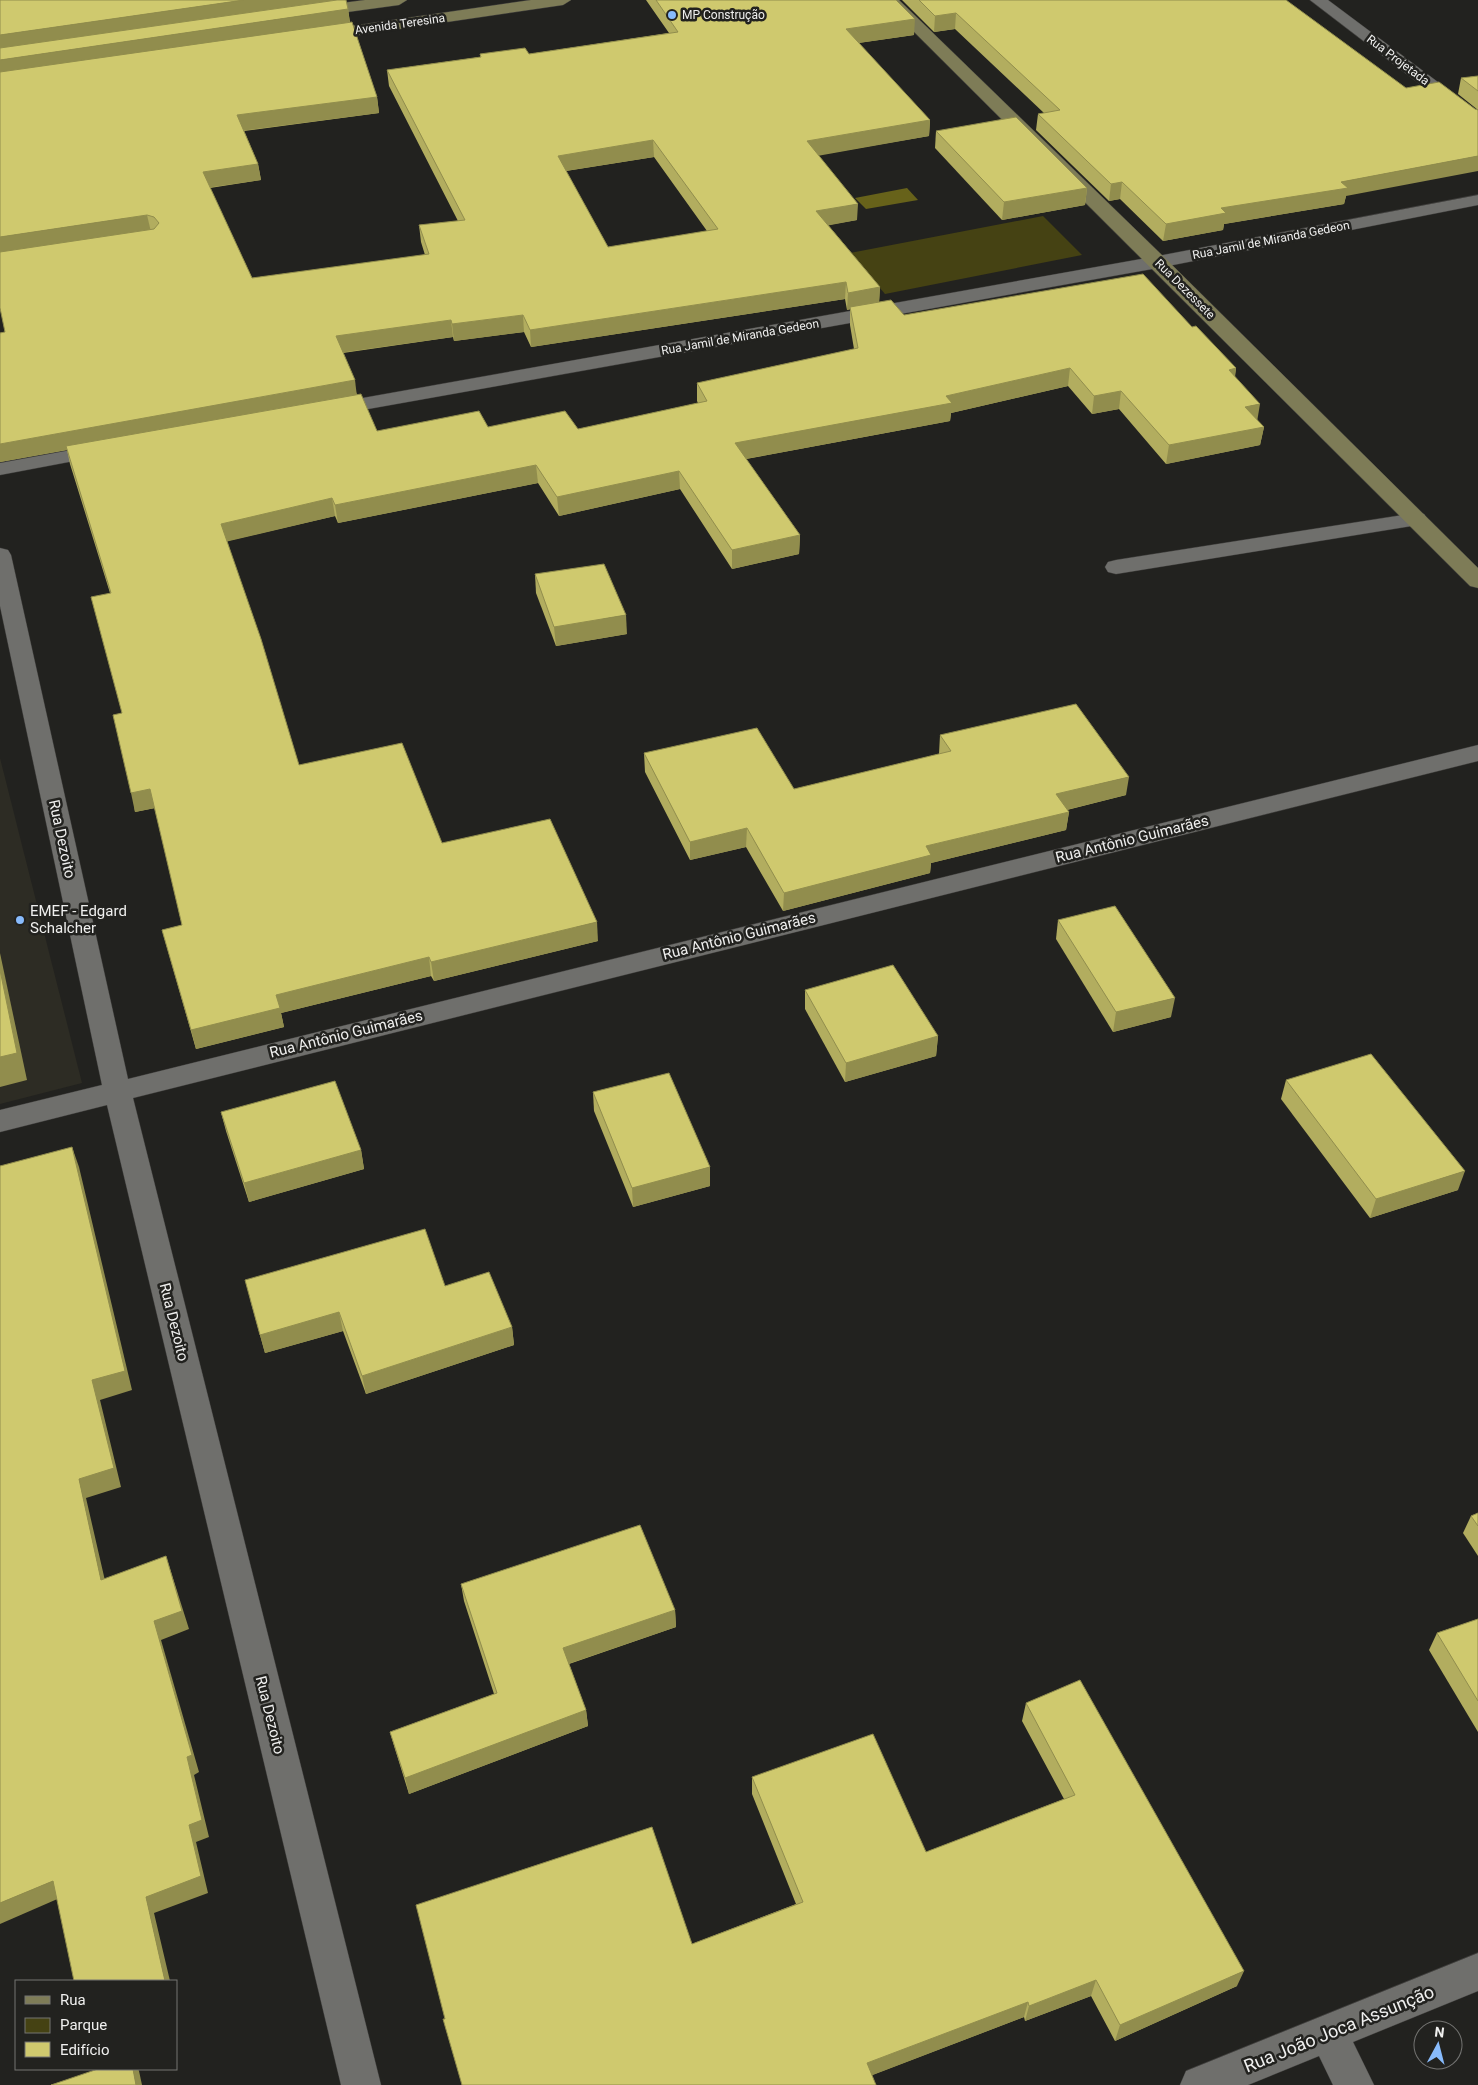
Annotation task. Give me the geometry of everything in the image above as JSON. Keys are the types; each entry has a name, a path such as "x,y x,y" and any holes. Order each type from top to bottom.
{"street":[{"name":"Avenida Teresina","path":"292,15 399,0"},
{"name":"Avenida Teresina","path":"306,38 563,0"},
{"name":"Rua Dezessete","path":"890,0 1158,262 1478,581"},
{"name":"Rua Projetada","path":"1318,0 1478,120"},
{"name":"Rua Jamil de Miranda Gedeon","path":"314,413 1158,262 1478,200"},
{"path":"0,469 118,448"},
{"path":"1116,567 1416,520"},
{"name":"Rua Dezoito","path":"0,555 117,1090 362,2085"},
{"name":"Rua Antônio Guimarães","path":"0,1121 117,1090 1478,753"},
{"name":"Rua João Joca Assunção","path":"1200,2085 1478,1972"},
{"path":"1329,2034 1354,2085"}],"shaded area":[{"path":"907,188 918,200 866,209 855,198"},
{"name":"EMEF - Edgard Schalcher","path":"0,758 82,1083 0,1104"}],"green space":[{"path":"1043,216 1082,255 885,294 850,253"}],"building":[{"path":"0,0 244,0 0,35"},
{"path":"346,0 348,9 0,60 0,48"},
{"path":"656,0 896,0 915,19 846,29 930,120 807,141 858,204 816,211 880,287 848,293 846,282 530,330 523,315 452,324 451,320 336,336 355,380 0,444 0,333 5,332 0,308 0,252 154,229 159,223 154,217 147,215 0,237 0,72 352,22 377,97 237,115 258,164 203,172 252,278 429,254 419,225 465,220 387,70 481,57 480,54 525,48 529,54 678,32","holes":["653,140 718,229 608,247 558,156"]},
{"path":"919,0 1286,0 1406,88 1439,82 1478,110 1478,156 1341,182 1348,188 1221,208 1226,213 1166,224 1122,182 1111,184 1038,114 1060,110 956,13 935,16"},
{"path":"1478,76 1478,91 1461,78"},
{"path":"1016,117 1087,188 1004,202 936,131"},
{"path":"1143,274 1192,327 1196,326 1236,368 1229,370 1260,404 1245,407 1264,427 1169,445 1121,391 1094,396 1070,368 946,396 952,403 735,443 800,535 732,550 679,471 557,497 536,465 335,505 332,498 221,524 261,639 299,765 402,743 442,843 550,819 597,922 431,962 429,957 276,995 280,1008 191,1030 162,930 182,925 150,789 131,793 113,715 122,713 91,597 111,593 66,446 361,394 377,431 479,411 488,427 565,411 578,429 707,401 697,383 858,348 850,307 891,300 904,315"},
{"path":"604,564 626,615 554,627 535,574"},
{"path":"1076,704 1129,777 1056,794 1069,812 926,846 931,855 784,893 747,828 690,842 644,753 757,728 794,789 951,751 940,735"},
{"path":"1115,906 1175,998 1116,1012 1058,920"},
{"path":"893,965 938,1036 846,1063 805,990"},
{"path":"0,970 17,1053 0,1057"},
{"path":"1371,1054 1465,1171 1376,1199 1286,1080"},
{"path":"669,1073 710,1167 632,1188 593,1092"},
{"path":"335,1081 361,1150 244,1183 221,1112"},
{"path":"72,1147 125,1371 92,1380 114,1468 79,1479 101,1580 166,1556 182,1611 154,1621 192,1755 187,1757 202,1820 189,1825 201,1876 146,1897 165,1980 74,1980 53,1881 0,1903 0,1166"},
{"path":"425,1229 445,1286 489,1272 512,1327 362,1376 339,1312 260,1335 245,1280"},
{"path":"1478,1513 1478,1526 1471,1516"},
{"path":"640,1525 675,1610 563,1648 586,1710 405,1778 390,1732 497,1693 461,1584"},
{"path":"1478,1619 1478,1701 1437,1633"},
{"path":"1080,1680 1244,1971 1120,2025 1096,1980 1029,2006 1028,2002 867,2063 876,2085 462,2085 443,2019 445,2019 416,1905 652,1827 692,1944 803,1902 752,1777 873,1734 926,1852 1075,1795 1026,1703"},
{"path":"95,2070 133,2070 136,2085 51,2085"}],"place":[{"name":"MP Construção","path":"672,15"},
{"name":"EMEF - Edgard Schalcher","path":"20,920"}]}
